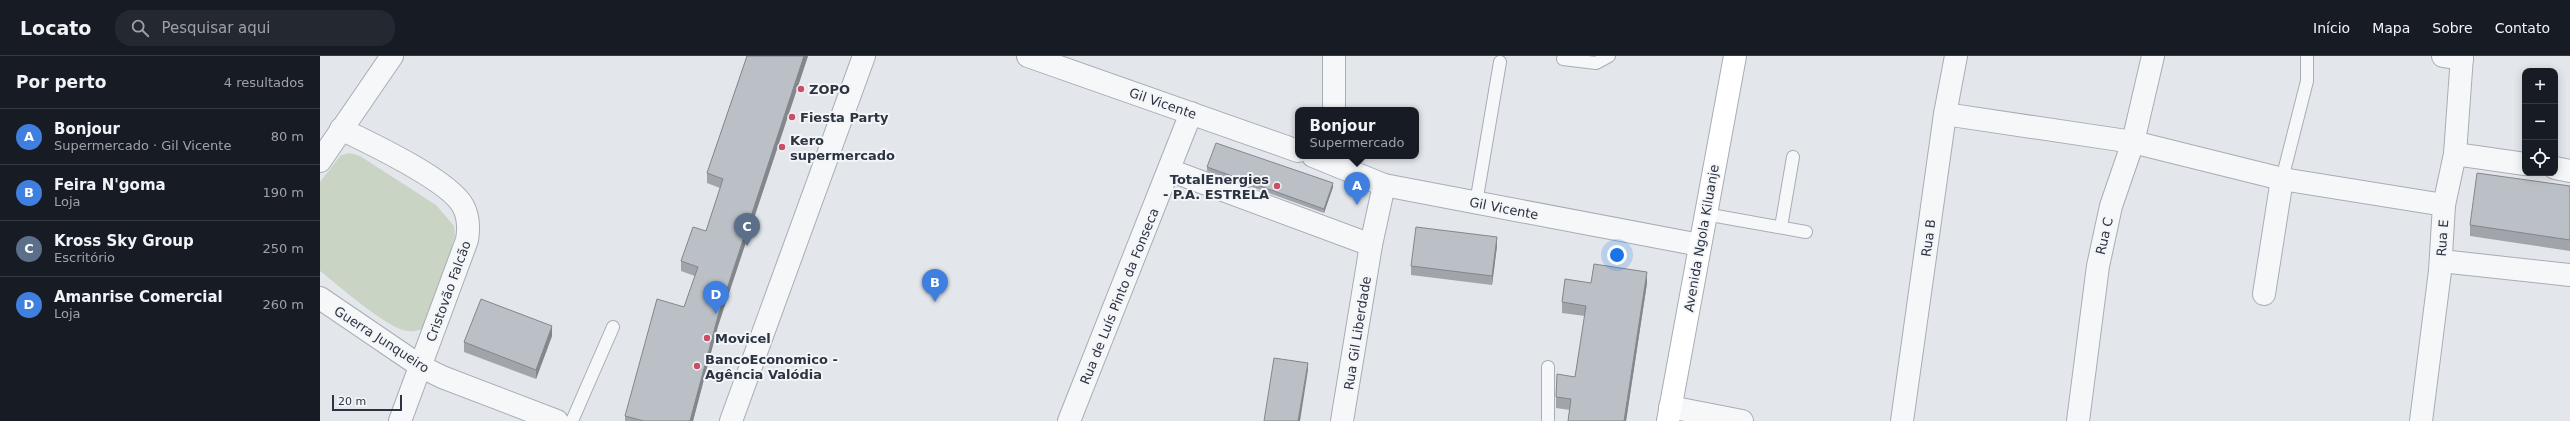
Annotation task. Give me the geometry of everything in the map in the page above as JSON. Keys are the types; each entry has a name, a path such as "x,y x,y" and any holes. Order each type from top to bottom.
{"main road":[{"name":"Avenida Ngola Kiluanje","path":"1669,414 1735,56"}],"street":[{"path":"320,161 392,56"},
{"path":"731,421 864,56"},
{"name":"Gil Vicente","path":"1028,56 1295,150"},
{"path":"1334,56 1334,107"},
{"name":"Rua B","path":"1902,421 1945,114 1956,56"},
{"name":"Rua C","path":"2078,421 2098,266 2111,206 2134,142 2153,56"},
{"name":"Rua E","path":"2421,421 2441,261 2444,206 2455,154 2456,57"},
{"name":"Rua de Luís Pinto da Fonseca","path":"1069,421 1191,113"},
{"path":"1945,114 2134,142 2282,179 2444,206"},
{"name":"Cristovão Falcão","path":"342,129 388,153 440,184 456,196 467,218 467,240 400,421"},
{"path":"2455,154 2522,164"},
{"name":"Gil Vicente","path":"1333,160 1384,185 1700,245"},
{"path":"2558,169 2570,171"},
{"path":"1169,170 1371,245"},
{"path":"2264,294 2282,179"},
{"name":"Rua Gil Liberdade","path":"1342,421 1371,245 1384,185"},
{"path":"2441,261 2570,275"},
{"name":"Guerra Junqueiro","path":"320,298 420,366 442,377 557,421"},
{"path":"1669,414 1742,421"}],"lane":[{"path":"1563,59 1596,62 1609,56"},
{"path":"2282,179 2307,81 2307,56"},
{"path":"1476,203 1500,62"},
{"path":"1781,227 1793,157"},
{"path":"1705,214 1806,232"},
{"path":"572,421 613,328"},
{"path":"1548,367 1548,421"}],"green space":[{"path":"350,153 360,156 436,205 454,226 455,236 428,325 421,329 408,331 399,329 363,306 320,271 320,182 341,155"}],"building":[{"path":"747,56 804,56 718,316 690,421 644,421 625,416 657,299 684,307 698,267 681,261 693,227 706,231 723,179 707,173"},
{"path":"1216,143 1333,183 1324,209 1207,167"},
{"path":"2477,173 2570,186 2570,240 2470,225"},
{"path":"1416,227 1497,237 1492,276 1411,266"},
{"path":"1594,264 1647,272 1624,421 1568,421 1571,399 1556,397 1557,374 1575,377 1586,306 1562,302 1565,279 1591,283"},
{"path":"481,299 552,326 536,370 464,342"},
{"path":"1274,358 1308,363 1298,421 1264,421"}],"place":[{"name":"ZOPO","path":"801,89"},
{"name":"Fiesta Party","path":"792,117"},
{"name":"Kero supermercado","path":"782,147"},
{"name":"TotalEnergies - P.A. ESTRELA","path":"1277,186"},
{"name":"Bonjour","path":"1357,205"},
{"name":"Kross Sky Group","path":"747,246"},
{"name":"Feira N'goma","path":"935,302"},
{"name":"Amanrise Comercial","path":"716,314"},
{"name":"Movicel","path":"707,338"},
{"name":"BancoEconomico - Agência Valódia","path":"697,366"}]}
